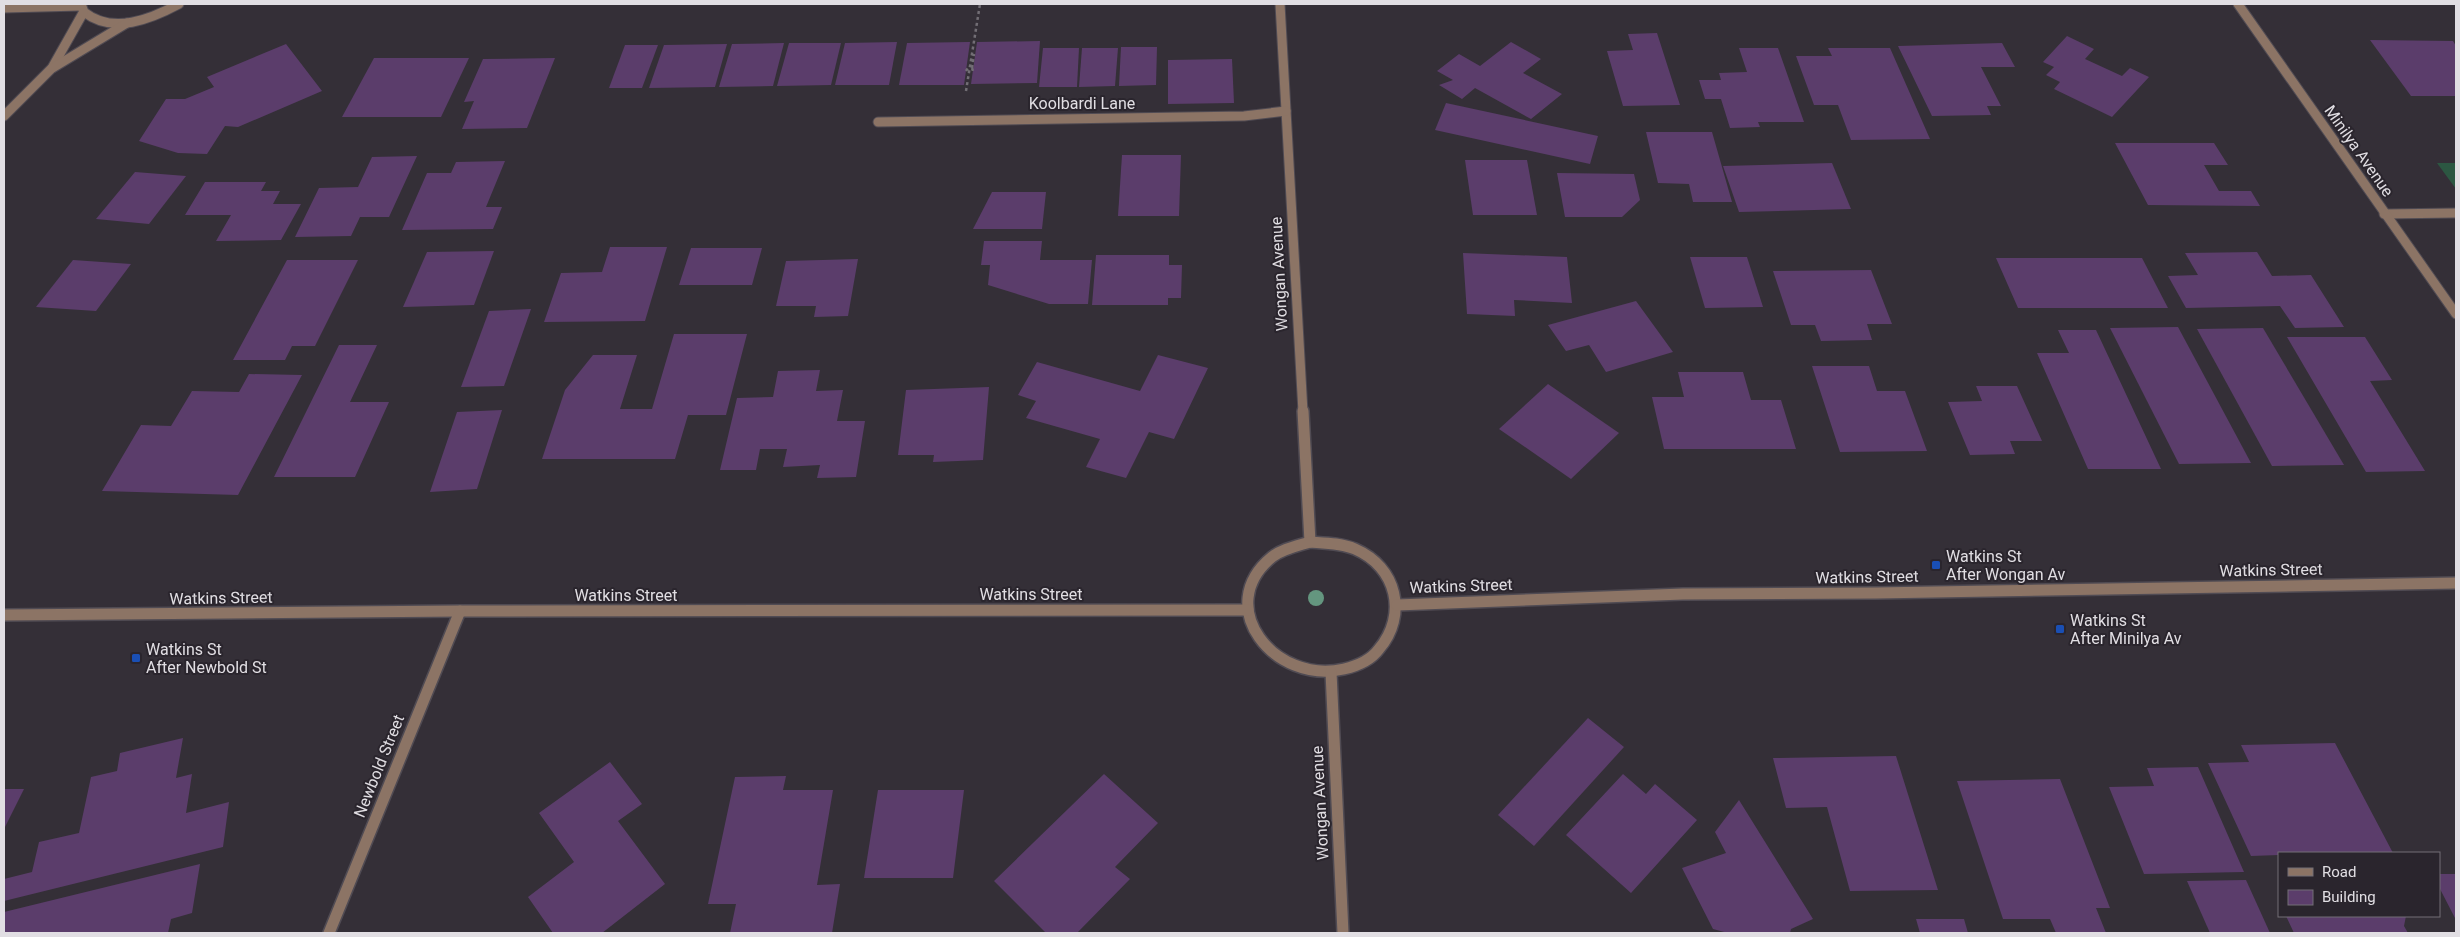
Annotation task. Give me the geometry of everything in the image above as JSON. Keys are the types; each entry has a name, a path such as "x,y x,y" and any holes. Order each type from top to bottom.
{"street":[{"path":"4,116 51,69 127,23 165,12 179,4"},
{"name":"Wongan Avenue","path":"1280,4 1310,542"},
{"name":"Minilya Avenue","path":"2238,4 2456,314"},
{"path":"4,8 81,8 93,19 108,23 127,23"},
{"path":"51,69 81,8"},
{"name":"Koolbardi Lane","path":"878,122 962,119 1244,116 1286,111"},
{"path":"2384,214 2456,213"},
{"name":"Watkins Street","path":"1310,542 1336,543 1358,551 1378,565 1391,584 1397,605 1395,625 1387,642 1372,657 1353,667 1331,672 1307,670 1292,664 1266,648 1254,630 1248,610 1249,590 1257,572 1272,558 1290,547 1310,542"},
{"name":"Watkins Street","path":"1397,605 1683,594 2456,584"},
{"name":"Watkins Street","path":"4,615 460,611 1248,610"},
{"name":"Newbold Street","path":"329,933 460,611"},
{"name":"Wongan Avenue","path":"1331,672 1342,933"}],"path":[{"path":"967,70 980,4"},
{"path":"967,70 973,70 974,51"},
{"path":"962,119 970,52"}],"green space":[{"path":"2437,163 2456,163 2456,189"}],"building":[{"path":"1657,33 1680,105 1623,106 1607,51 1633,50 1628,34"},
{"path":"2067,36 2094,49 2085,59 2122,76 2130,68 2149,77 2112,117 2054,89 2060,82 2046,75 2054,67 2043,62"},
{"path":"2370,40 2453,41 2456,46 2456,96 2411,96"},
{"path":"1040,41 1037,83 971,84 977,42"},
{"path":"897,42 889,85 835,85 845,43"},
{"path":"970,42 964,85 899,85 907,43"},
{"path":"1511,42 1541,59 1523,73 1562,94 1531,119 1475,88 1462,99 1439,85 1453,80 1437,71 1459,54 1480,66"},
{"path":"784,43 773,86 719,87 732,44"},
{"path":"789,43 841,43 831,85 777,86"},
{"path":"2002,43 2015,67 1981,67 2001,106 1987,106 1991,115 1932,116 1898,46"},
{"path":"286,44 322,91 238,127 225,126 207,154 178,153 139,141 166,99 185,99 214,87 207,77"},
{"path":"727,44 715,87 649,88 664,45"},
{"path":"625,45 658,45 642,88 609,88"},
{"path":"1121,47 1157,47 1156,85 1119,86"},
{"path":"1043,48 1079,48 1077,87 1039,87"},
{"path":"1082,48 1118,48 1115,86 1079,87"},
{"path":"1739,48 1778,48 1804,122 1758,122 1760,127 1730,128 1721,99 1705,99 1699,80 1721,80 1719,73 1747,72"},
{"path":"1828,48 1890,48 1930,139 1851,140 1838,105 1814,105 1796,56 1832,56"},
{"path":"374,58 469,58 441,117 342,117"},
{"path":"555,58 527,128 462,129 474,101 464,102 483,59"},
{"path":"1232,59 1234,103 1168,104 1168,60"},
{"path":"1446,103 1598,136 1590,164 1435,130"},
{"path":"1646,132 1712,132 1732,202 1693,202 1689,184 1658,183"},
{"path":"2115,143 2214,143 2228,165 2204,165 2219,191 2251,191 2260,206 2148,205"},
{"path":"1122,155 1181,155 1179,216 1118,216"},
{"path":"417,156 389,217 360,217 351,236 295,237 319,188 358,187 372,157"},
{"path":"1465,160 1527,160 1537,215 1473,215"},
{"path":"505,161 486,207 502,207 493,229 402,230 427,173 451,173 456,162"},
{"path":"1832,163 1851,209 1739,212 1723,166"},
{"path":"135,172 186,176 149,224 96,219"},
{"path":"1557,173 1634,174 1640,200 1622,217 1565,217"},
{"path":"205,182 266,182 261,191 280,191 273,204 301,204 281,240 216,241 231,215 185,215"},
{"path":"992,192 1046,192 1042,229 973,229"},
{"path":"984,241 1042,241 1040,260 1092,260 1088,304 1049,304 988,285 990,265 981,265"},
{"path":"610,247 667,247 645,321 544,322 561,273 602,272"},
{"path":"691,248 762,248 752,285 679,285"},
{"path":"494,251 474,305 403,307 427,252"},
{"path":"2257,252 2272,276 2311,275 2344,327 2295,328 2280,306 2186,308 2168,276 2198,275 2185,253"},
{"path":"1463,253 1567,257 1572,303 1514,300 1515,316 1467,314"},
{"path":"1096,255 1169,255 1169,265 1182,265 1181,298 1168,298 1168,305 1092,305"},
{"path":"1690,257 1747,257 1763,307 1705,308"},
{"path":"1996,258 2142,258 2168,308 2018,308"},
{"path":"858,259 848,316 814,317 816,306 776,306 786,261"},
{"path":"73,260 131,264 96,311 36,307"},
{"path":"287,260 358,260 315,346 292,346 285,360 233,360"},
{"path":"1871,270 1892,324 1867,324 1872,340 1821,341 1815,325 1791,325 1773,271"},
{"path":"1636,301 1673,352 1606,372 1589,345 1566,351 1548,325"},
{"path":"531,309 504,386 461,387 489,311"},
{"path":"2178,327 2251,463 2179,464 2110,328"},
{"path":"2263,328 2344,465 2272,466 2197,329"},
{"path":"2058,330 2096,330 2161,469 2088,469 2037,353 2069,353"},
{"path":"674,334 747,334 726,415 688,415 675,459 542,459 565,390 593,355 637,355 620,409 652,409"},
{"path":"2287,337 2365,337 2392,380 2370,381 2425,471 2366,472"},
{"path":"339,345 377,345 350,402 389,402 355,477 274,477"},
{"path":"1158,355 1208,368 1174,439 1149,432 1126,478 1086,467 1100,439 1026,418 1036,401 1018,395 1037,362 1140,391"},
{"path":"1812,366 1869,366 1877,391 1905,391 1927,451 1840,452"},
{"path":"820,370 816,391 843,390 837,421 865,421 856,477 817,478 820,465 783,467 787,449 760,449 756,470 720,470 737,398 773,397 778,371"},
{"path":"1678,372 1743,372 1751,400 1781,400 1796,449 1664,449 1652,397 1684,397"},
{"path":"249,374 302,375 238,495 102,491 141,425 171,426 192,391 239,392"},
{"path":"1548,384 1619,433 1571,479 1499,429"},
{"path":"1976,386 2017,386 2042,441 2010,441 2015,454 1970,455 1948,402 1982,401"},
{"path":"989,387 983,460 933,462 934,455 898,455 906,390"},
{"path":"502,410 477,489 430,492 457,412"},
{"path":"1588,718 1624,747 1534,846 1498,815"},
{"path":"183,738 176,778 192,774 186,813 229,802 223,847 4,901 4,879 32,872 39,842 79,833 91,777 117,771 120,753"},
{"path":"2335,743 2392,852 2278,852 2278,855 2251,856 2208,763 2249,762 2241,745"},
{"path":"1896,756 1938,890 1850,891 1827,807 1786,808 1773,758"},
{"path":"610,762 642,804 618,821 665,884 602,933 553,933 528,897 574,862 539,813"},
{"path":"2198,767 2244,872 2144,874 2109,787 2154,786 2147,768"},
{"path":"1104,774 1158,823 1115,867 1130,879 1077,933 1046,933 994,881"},
{"path":"1623,774 1646,794 1655,784 1697,820 1631,893 1566,835"},
{"path":"786,776 783,790 833,790 817,885 840,884 832,933 730,933 736,904 708,904 735,777"},
{"path":"2060,779 2110,908 2096,908 2106,933 2056,933 2050,919 2003,919 1957,781"},
{"path":"4,789 24,789 4,829"},
{"path":"878,790 964,790 953,878 864,878"},
{"path":"1739,800 1813,919 1791,929 1790,933 1728,933 1713,929 1682,868 1726,853 1715,832"},
{"path":"200,864 192,913 171,919 168,933 4,933 4,912"},
{"path":"2440,874 2456,874 2456,920 2440,889"},
{"path":"2246,880 2270,933 2210,933 2187,881"},
{"path":"2286,917 2406,917 2404,926 2408,933 2294,933"},
{"path":"1916,919 1964,919 1968,933 1920,933"}],"place":[{"name":"Watkins St After Wongan Av","path":"1936,565"},
{"name":"Watkins St After Minilya Av","path":"2060,629"},
{"name":"Watkins St After Newbold St","path":"136,658"}]}
